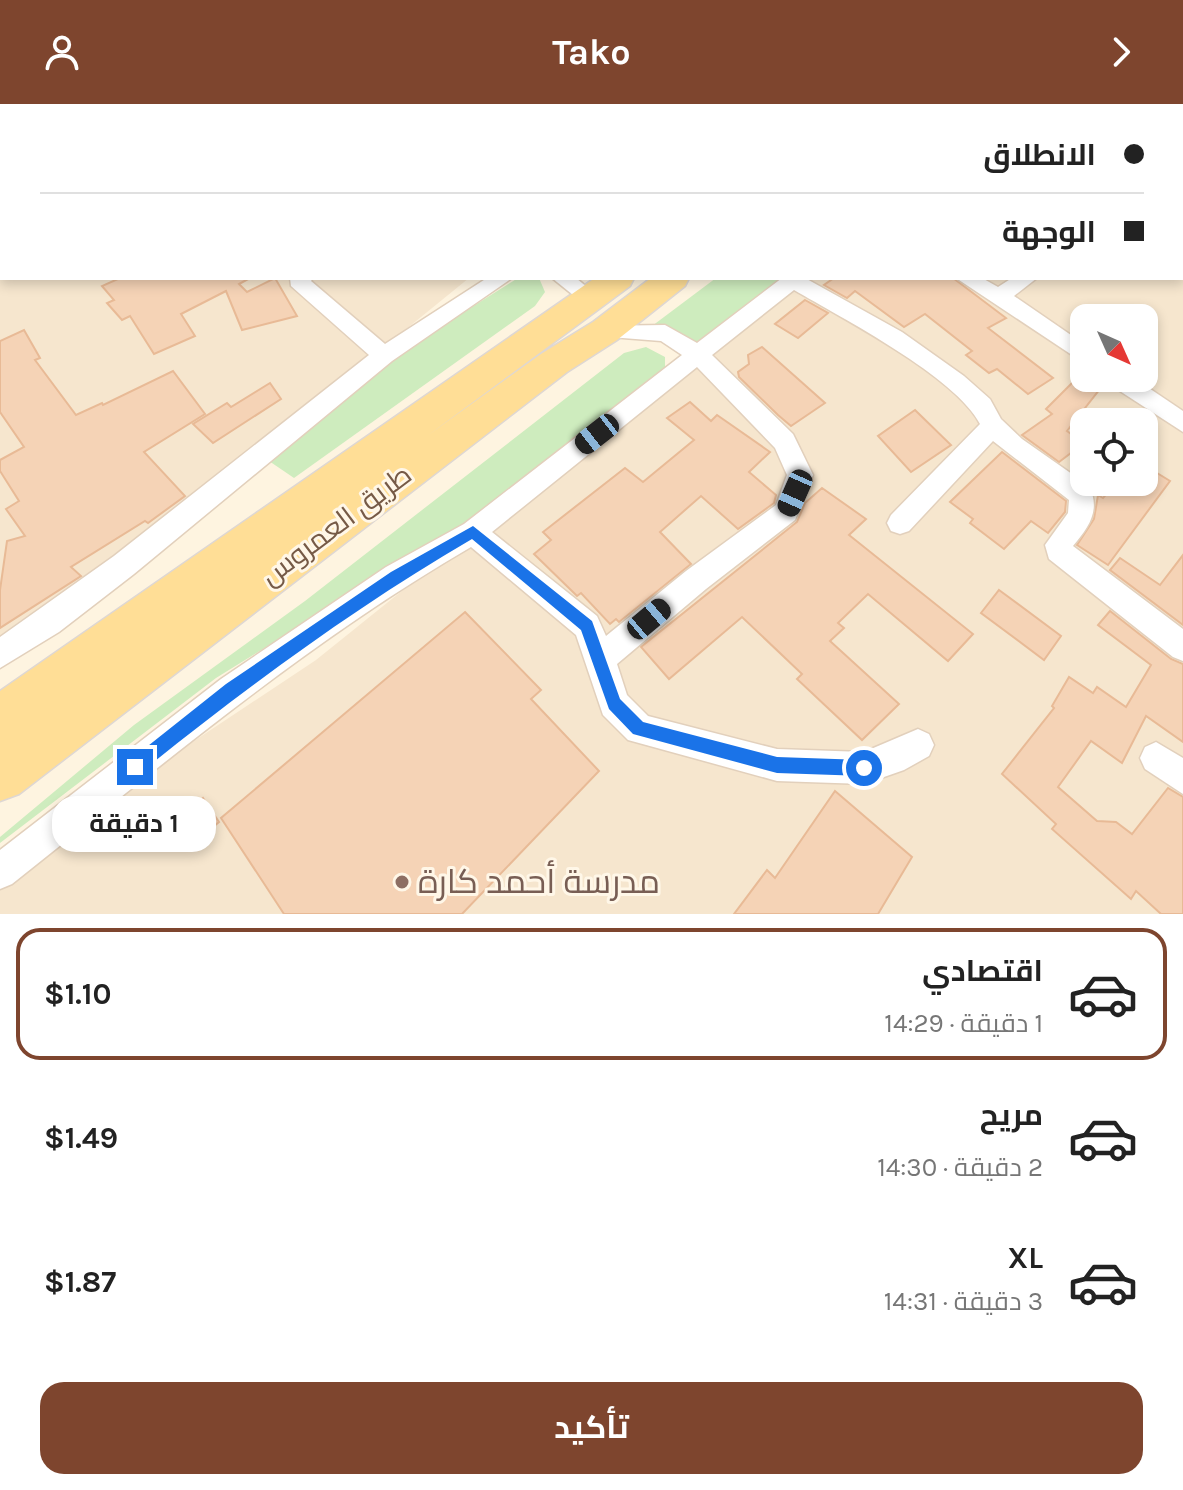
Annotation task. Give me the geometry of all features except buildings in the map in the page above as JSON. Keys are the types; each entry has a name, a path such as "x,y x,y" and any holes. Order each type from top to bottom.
{"main road":[{"name":"طريق العمروس","path":"0,721 594,296 664,280"},
{"name":"طريق العمروس","path":"0,775 554,363 594,296"}],"street":[{"path":"301,280 384,355"},
{"path":"0,654 49,622 124,565 384,355 499,280"},
{"path":"0,872 232,690 396,576 473,532 793,280"},
{"path":"796,280 894,338 956,382 982,405 993,426 1013,446 1080,494 1084,504 1081,517 1058,545 1059,551 1183,647"},
{"path":"970,280 999,296 1070,345"},
{"path":"999,296 1024,280"},
{"path":"594,296 665,333 697,355 784,441 800,475 786,512 696,580 601,659"},
{"path":"1138,392 1183,423"},
{"path":"900,523 993,426"},
{"path":"473,532 587,626 601,659 614,704 639,729 777,765 864,768 893,759 918,745"},
{"path":"1156,758 1183,778"}],"shaded area":[{"path":"0,280 467,280 0,659"},
{"path":"789,280 1183,280 1183,914 0,914 0,870 316,660"}],"green space":[{"path":"515,280 540,280 545,292 535,306 294,478 269,461 413,344"},
{"path":"713,280 778,280 698,346 652,326"},
{"path":"646,347 665,357 665,370 459,528 216,678 0,843 0,837 134,725 305,601 624,353"}],"place":[{"name":"مدرسة أحمد كارة","path":"402,882"}],"route":[{"path":"135,767 232,690 396,576 473,532 587,626 601,659 614,704 639,729 777,765 864,768"}]}
